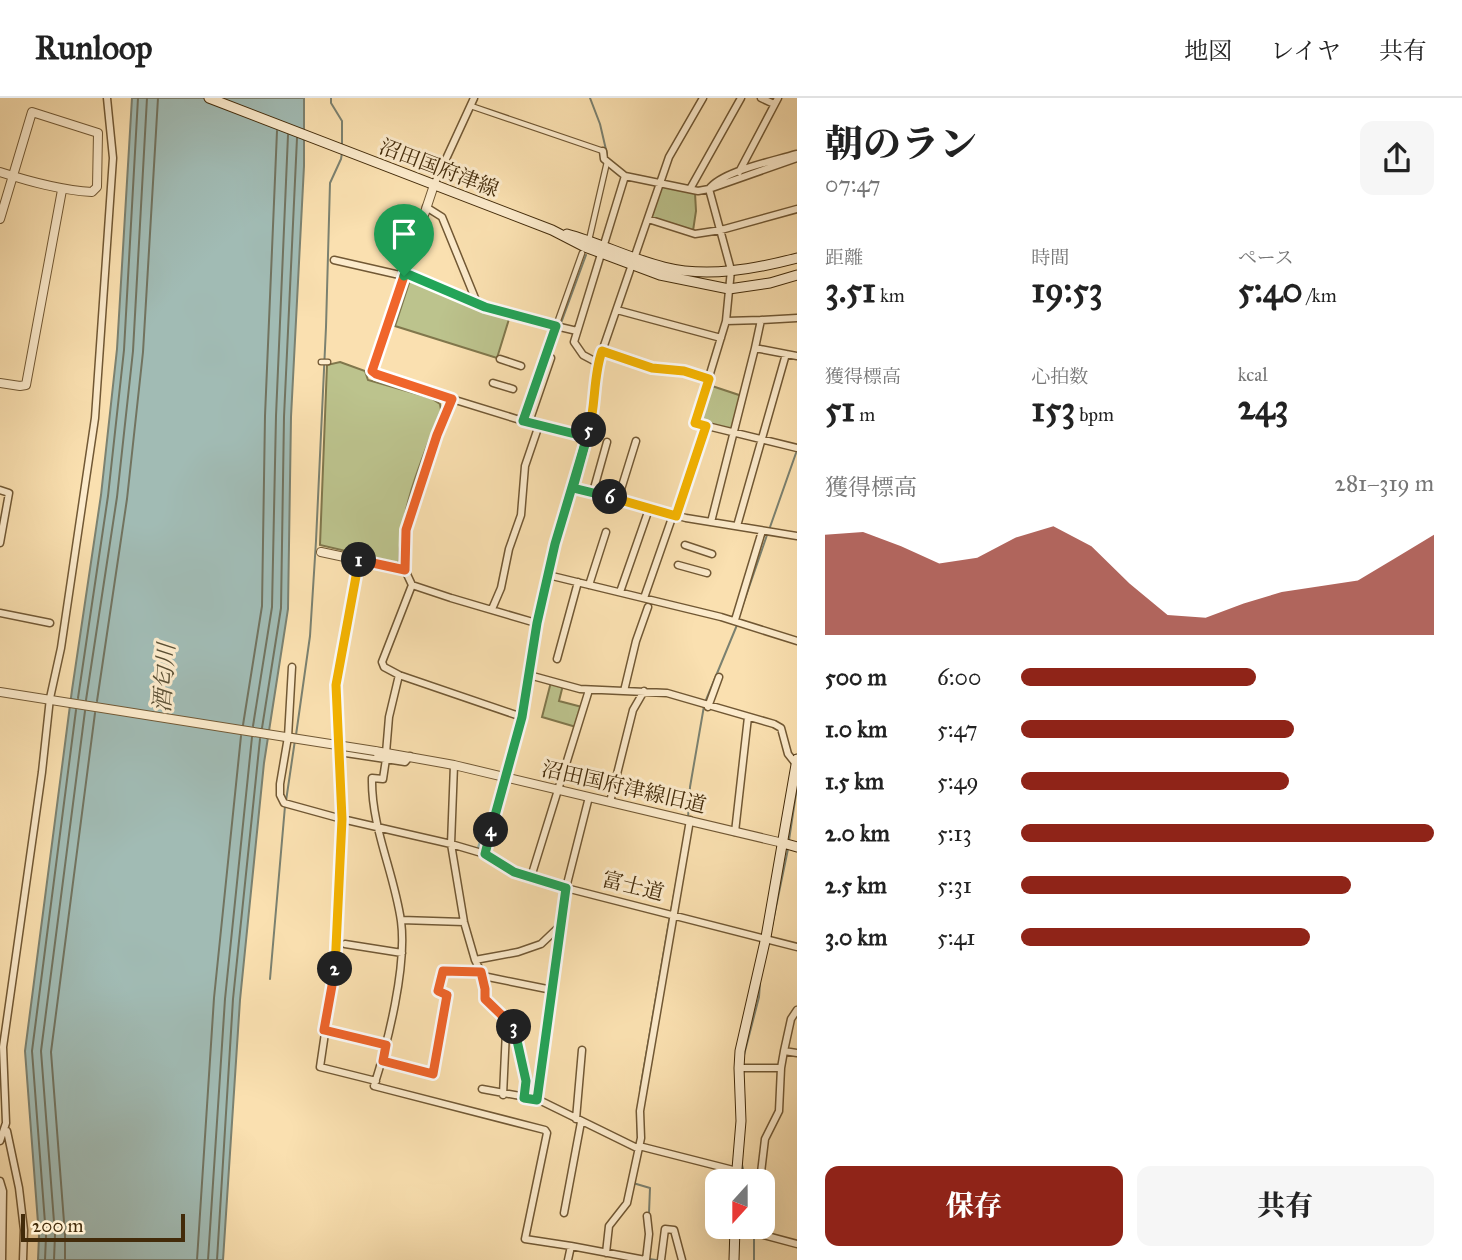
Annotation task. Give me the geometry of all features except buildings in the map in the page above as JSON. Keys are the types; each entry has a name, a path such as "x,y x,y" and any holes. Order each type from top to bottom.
{"main road":[{"name":"沼田国府津線","path":"209,98 552,230 585,247 602,250 660,275 729,289 770,283 797,275"},
{"name":"沼田国府津線","path":"633,262 699,273 775,264 797,258"},
{"path":"738,1169 741,1068 768,938 796,762"},
{"path":"783,844 797,846"},
{"path":"734,1260 735,1239"}],"street":[{"path":"23,1260 24,1230 19,1188 6,1123 3,1047 43,772 50,698 61,648 95,418 113,158 107,98"},
{"path":"474,98 434,185 372,371 452,399 587,437"},
{"path":"485,854 522,717 537,623 548,575 587,437 596,397 598,363 669,157 703,98"},
{"path":"690,189 741,98"},
{"path":"739,172 776,101 761,98"},
{"path":"471,106 603,151 607,162 625,176 698,191 797,156"},
{"path":"0,172 12,176 62,190 92,192 97,187 98,133 32,112 12,176 0,219"},
{"path":"709,189 713,183 739,172 797,156"},
{"path":"527,420 585,247 607,162"},
{"path":"598,363 583,355 573,342 625,176"},
{"path":"709,189 731,270 726,321 695,423 797,448"},
{"path":"0,383 20,386 26,384 62,190"},
{"path":"426,207 442,217 477,303"},
{"path":"648,219 695,234 721,230 797,209"},
{"path":"334,261 404,274 513,316 577,331"},
{"path":"617,310 721,338"},
{"path":"726,321 797,318"},
{"path":"711,522 761,320"},
{"path":"755,348 797,356"},
{"path":"602,351 652,368 684,371 709,379"},
{"path":"737,526 786,354"},
{"path":"527,420 551,358"},
{"path":"500,359 521,366"},
{"path":"321,362 328,362"},
{"path":"493,383 513,389"},
{"path":"452,399 437,435 406,530 405,570 412,585 382,662 384,667 399,675 522,717"},
{"path":"492,609 501,588 509,549 521,515 525,466 539,425"},
{"path":"644,598 706,426"},
{"path":"618,499 636,441"},
{"path":"593,492 607,442"},
{"path":"573,488 674,515 797,536"},
{"path":"0,491 9,493 0,542"},
{"path":"620,592 649,509"},
{"path":"589,585 606,532"},
{"path":"737,621 766,532"},
{"path":"685,545 712,554"},
{"path":"321,552 405,570"},
{"path":"358,560 336,685 342,819 335,965 320,1067 376,1081"},
{"path":"678,565 707,573"},
{"path":"548,575 737,621 797,642"},
{"path":"557,659 578,582"},
{"path":"412,585 537,623"},
{"path":"624,691 648,607"},
{"path":"0,613 50,623"},
{"path":"290,738 292,667"},
{"path":"399,675 389,717 383,779 372,778 381,846 401,920 402,953 383,1061 374,1086 545,1130 547,1133 525,1238 646,1260 649,1234 647,1216"},
{"path":"529,675 589,690 667,693 748,717 781,728 788,754 796,762"},
{"path":"705,706 719,677"},
{"path":"531,877 589,690"},
{"path":"610,802 633,710 644,691"},
{"name":"沼田国府津線旧道","path":"0,692 375,751 386,756 410,756 783,844"},
{"path":"735,832 748,717"},
{"name":"富士道","path":"290,738 280,784 282,799 292,806 451,844 485,854 514,872 566,888 797,947"},
{"path":"339,752 386,756"},
{"path":"454,765 451,844 464,922 482,974 485,999 514,1024 526,1081 524,1098"},
{"path":"537,1100 566,888 589,797"},
{"path":"606,1253 609,1226 627,1203 641,1138 640,1111 687,820"},
{"path":"401,920 464,922"},
{"path":"475,960 518,952 541,944 561,925"},
{"path":"345,944 402,953"},
{"path":"383,1061 433,1074 447,995 438,991 443,971 482,974 552,990"},
{"path":"761,1169 765,1139 779,1111 784,1051 791,1019 797,1010"},
{"path":"324,1030 386,1045"},
{"path":"503,1095 506,1031"},
{"path":"564,1213 579,1121 582,1050"},
{"path":"784,1051 797,1053"},
{"path":"741,1068 781,1068"},
{"path":"482,1089 537,1100 639,1148 712,1169"},
{"path":"0,1141 6,1123"},
{"path":"0,1181 3,1191 2,1260"},
{"path":"661,1260 665,1229 674,1230 682,1260"},
{"path":"775,1238 797,1244"},
{"path":"568,1260 571,1246"}],"green space":[{"path":"662,186 695,193 693,231 651,218"},
{"path":"410,280 472,307 509,319 497,358 395,326"},
{"path":"340,362 365,371 368,380 431,398 440,404 441,410 408,503 397,563 320,545 327,365"},
{"path":"709,385 742,396 732,431 697,422"},
{"path":"551,682 563,685 559,701 582,707 576,727 542,717"}],"water":[{"name":"酒匂川","path":"132,98 304,98 304,166 291,417 288,609 264,763 240,1000 223,1260 38,1260 39,1236 25,1051 72,690 101,495 117,349"}],"waterway":[{"path":"331,98 331,103 342,121 342,144"},
{"path":"590,98 607,154"},
{"path":"296,735 310,636 316,541 330,183 342,153"},
{"path":"561,323 586,255"},
{"path":"549,356 559,329"},
{"path":"533,420 562,427"},
{"path":"769,530 796,453"},
{"path":"738,619 767,535"},
{"path":"706,700 737,625"},
{"path":"688,818 690,787 704,706"},
{"path":"286,801 295,740"},
{"path":"789,840 797,787"},
{"path":"270,979 285,806"},
{"path":"482,848 494,812"},
{"path":"772,926 788,849"},
{"path":"671,911 682,851"},
{"path":"640,1090 670,916"},
{"path":"744,1055 760,983"},
{"path":"744,1092 745,1118"},
{"path":"637,1113 638,1139"},
{"path":"742,1165 743,1169"},
{"path":"633,1183 650,1188 649,1213"},
{"path":"754,1239 754,1260"},
{"path":"649,1256 649,1259 656,1260"}],"route":[{"path":"404,276 372,371 452,399 437,435 406,530 405,570 358,560 352,587 336,685 342,819 335,965 324,1030 386,1045 383,1061 433,1074 447,995 438,991 443,971 481,972 485,999 514,1024 526,1081 524,1098 537,1100 566,888 514,872 485,854 522,717 537,623 555,544 573,488 591,425 598,363 602,351 652,368 684,371 709,379 695,423 706,426 676,516 573,488 587,437 523,421 556,326 485,307 405,273 404,276"}]}
